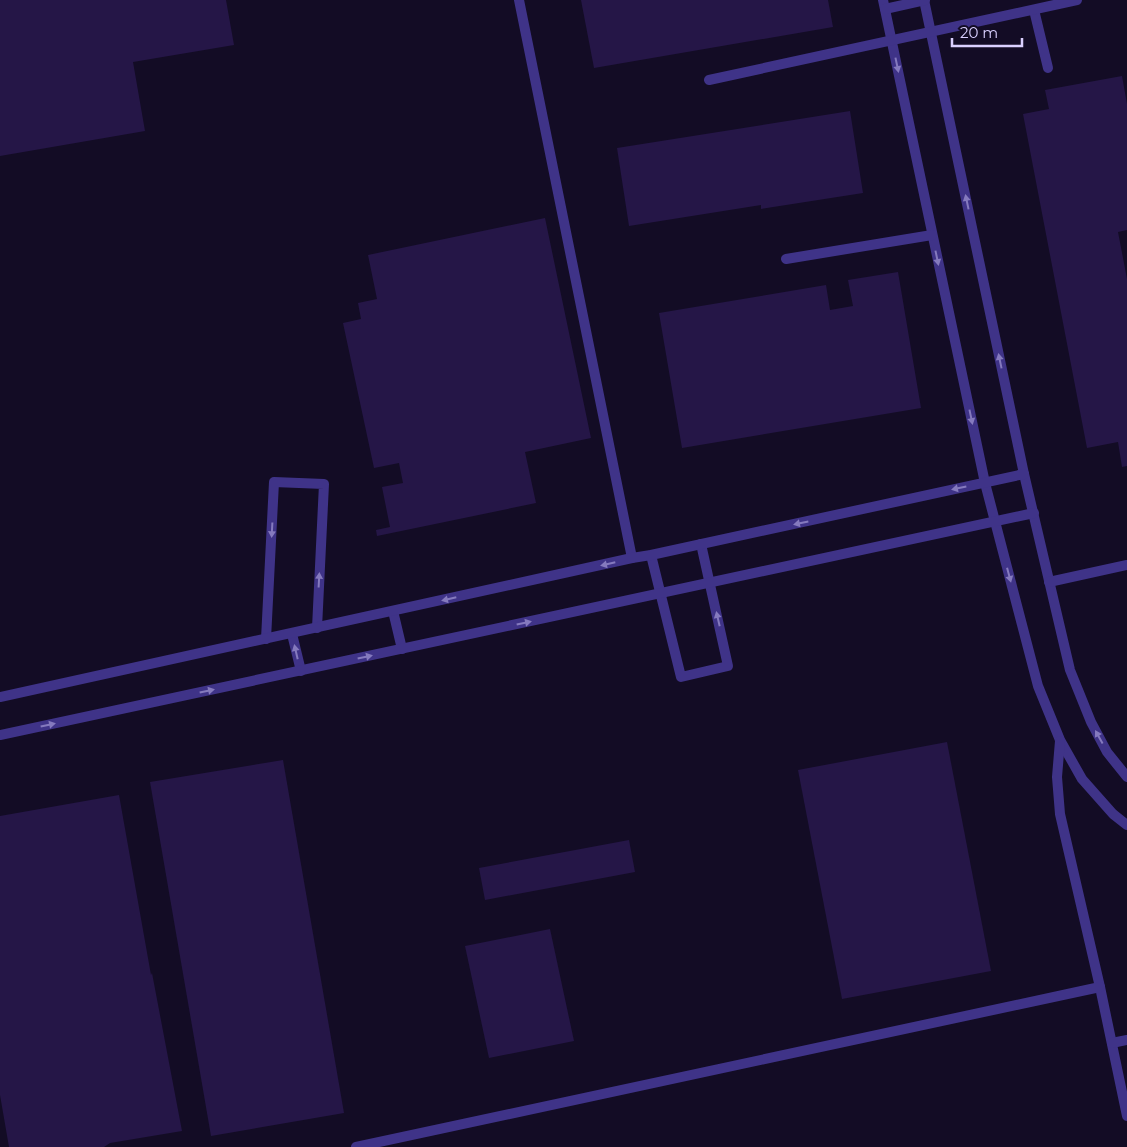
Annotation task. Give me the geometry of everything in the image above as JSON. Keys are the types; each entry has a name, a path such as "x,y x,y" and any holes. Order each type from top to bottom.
{"lane":[{"path":"518,0 632,558"},
{"path":"1127,777 1107,752 1091,722 1070,670 1024,474 925,0 884,4 985,483 1038,686 1060,740 1082,779 1112,814 1127,825"},
{"path":"709,80 1077,0"},
{"path":"1034,10 1048,68"},
{"path":"786,259 932,235"},
{"path":"0,697 1024,474"},
{"path":"266,639 274,482 324,484 317,628"},
{"path":"0,736 1034,513"},
{"path":"651,556 681,677 728,666 701,544"},
{"path":"1050,582 1127,565"},
{"path":"393,611 402,649"},
{"path":"292,634 301,671"},
{"path":"1060,740 1057,777 1060,814 1100,987 1127,1116"},
{"path":"356,1147 1100,987"},
{"path":"1112,1043 1127,1040"}],"building":[{"path":"0,0 226,0 234,45 133,62 145,131 0,156"},
{"path":"581,0 828,0 833,27 594,68"},
{"path":"1122,76 1127,104 1127,230 1118,232 1127,279 1127,466 1122,467 1118,442 1087,448 1023,114 1049,109 1045,90"},
{"path":"850,111 863,193 761,209 761,205 629,226 617,148"},
{"path":"545,218 591,438 525,452 536,503 377,536 376,530 390,527 382,487 403,483 399,463 374,468 343,323 361,319 358,303 377,299 368,255"},
{"path":"898,272 921,408 682,448 659,313 826,285 830,310 853,306 848,280"},
{"path":"947,742 991,971 842,999 798,770"},
{"path":"283,760 344,1113 211,1136 150,782"},
{"path":"119,795 151,975 152,973 182,1131 110,1143 104,1147 9,1147 0,1095 0,816"},
{"path":"629,840 635,872 485,900 479,868"},
{"path":"550,929 574,1041 489,1058 465,946"}]}
